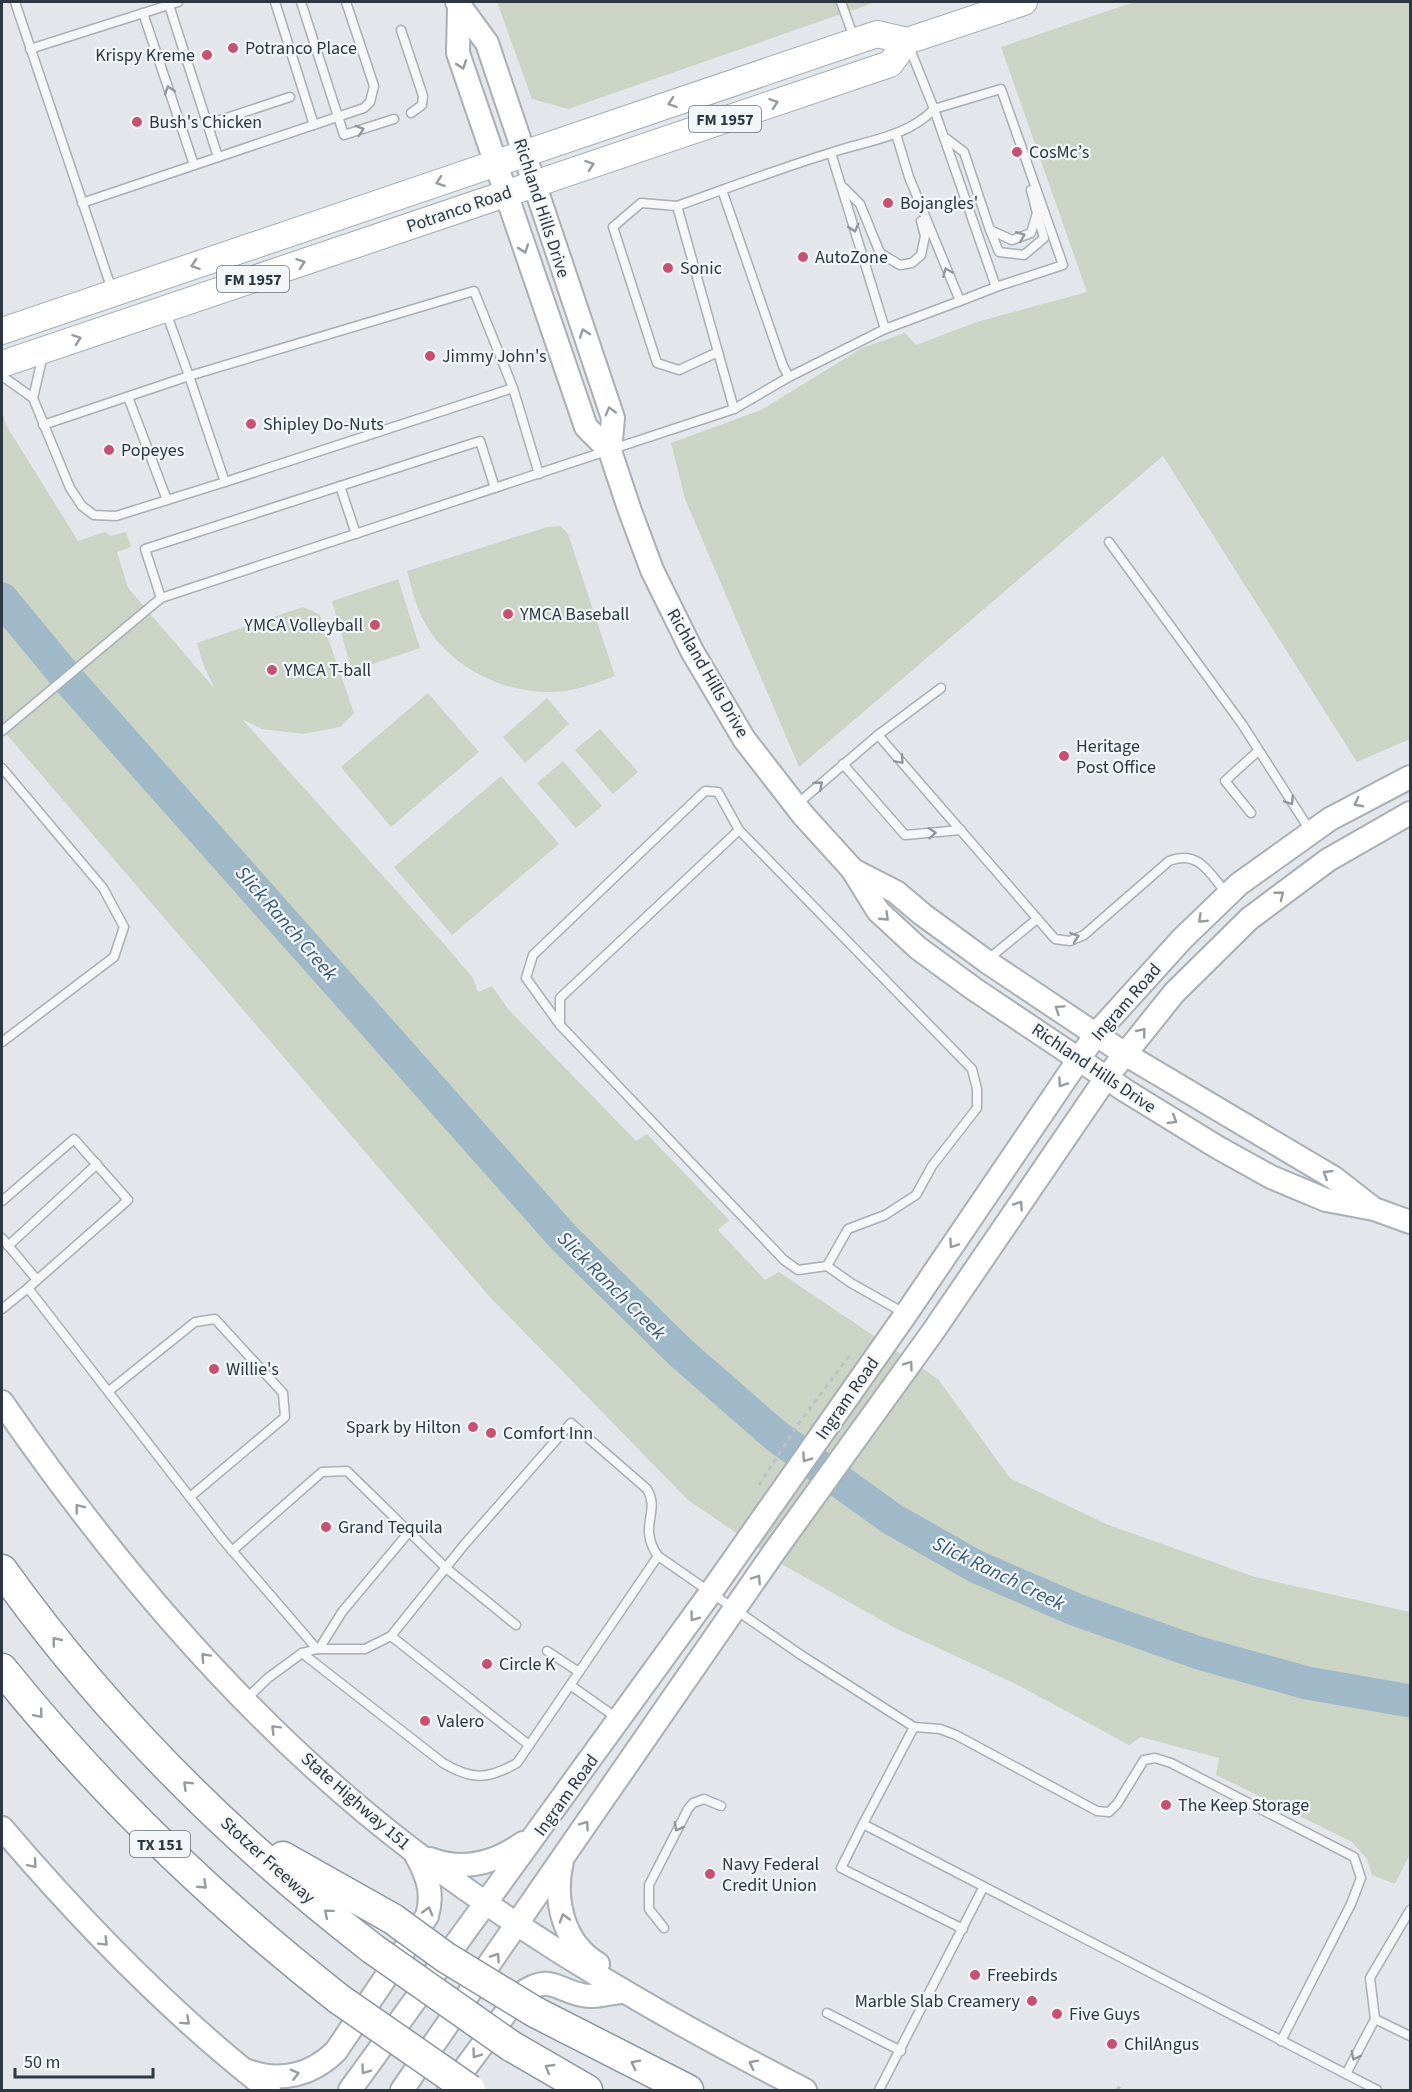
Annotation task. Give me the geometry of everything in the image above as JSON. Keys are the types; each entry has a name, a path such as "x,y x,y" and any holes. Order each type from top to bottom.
{"highway":[{"name":"Stotzer Freeway","path":"2,1570 54,1639 112,1707 229,1826 330,1915 374,1949 511,2046 587,2091"},
{"name":"TX 151","path":"2,1669 68,1748 160,1845 236,1914 339,1999 470,2091"},
{"path":"229,1826 393,1919 465,1970 535,2012 688,2091"}],"main road":[{"path":"907,41 1024,2"},
{"name":"Richland Hills Drive","path":"458,4 487,43 613,418 610,451 652,570 692,651 744,739 796,805 852,869 878,911 918,948 974,989 1106,1078 1271,1177 1326,1200 1374,1209 1410,1222"},
{"name":"Richland Hills Drive","path":"458,4 458,53 505,194 586,427 610,451"},
{"name":"Potranco Road","path":"2,331 855,41 877,34 907,41 890,64 2,364"},
{"name":"Ingram Road","path":"351,2091 752,1535 906,1314 1096,1034 1182,939 1228,895 1311,832 1358,802 1410,777"},
{"name":"Ingram Road","path":"402,2091 563,1855 736,1611 774,1552 932,1333 1106,1078 1174,993 1250,919 1328,860 1410,813"},
{"path":"1311,832 1328,860"},
{"name":"Richland Hills Drive","path":"852,869 896,891 922,914 987,961 1125,1054 1334,1178 1374,1209"},
{"path":"906,1314 932,1333"},
{"name":"State Highway 151","path":"2,1402 60,1484 121,1562 245,1699 348,1797 414,1851 517,1925 621,1992 804,2091"},
{"path":"2,1828 111,1949 166,2002 268,2091"},
{"path":"414,1851 444,1863 479,1864 506,1855 541,1829"},
{"path":"239,2067 269,2077 295,2076 327,2060 336,2051 427,1916 430,1887 414,1851"},
{"path":"449,2091 519,1995 527,1989 555,1984 583,1996 621,1992 619,1975 575,1947 567,1928 559,1891 563,1855"},
{"path":"239,2067 258,2091"}],"lane":[{"path":"15,2 113,294"},
{"path":"30,49 172,2 218,158"},
{"path":"275,2 314,125"},
{"path":"301,2 344,135 394,119"},
{"path":"82,203 364,108 370,102 374,86 346,2"},
{"path":"841,2 855,41"},
{"path":"143,13 194,165"},
{"path":"401,30 423,96 422,105 411,113"},
{"path":"907,41 944,136 996,287"},
{"path":"718,352 679,370 657,363 614,227 641,203 677,206 831,153 896,134 923,120 934,109 1001,89 1044,238 1024,255 999,252 964,152 944,136"},
{"path":"208,124 290,97"},
{"path":"2,730 147,608 162,598 734,409 789,377 885,328 996,287 1064,265 1006,109"},
{"path":"841,186 860,204 880,253 900,265 912,263 921,255 926,236 896,134"},
{"path":"831,153 885,328"},
{"path":"909,177 960,301"},
{"path":"722,190 783,366 789,377"},
{"path":"677,206 734,409"},
{"path":"990,230 1012,240 1031,233 1037,213"},
{"path":"43,425 189,376 474,291 513,388 539,474"},
{"path":"165,309 225,482"},
{"path":"33,398 45,350"},
{"path":"2,376 33,398 70,488 82,506 94,515 116,516 513,388"},
{"path":"128,397 167,500"},
{"path":"162,598 145,549 480,441 495,488"},
{"path":"340,486 356,534"},
{"path":"1109,542 1202,668 1311,832"},
{"path":"796,805 878,735 941,688"},
{"path":"878,735 1055,939 1070,941 1084,935 1169,861 1181,856 1198,860 1228,895"},
{"path":"1251,813 1225,781 1258,751"},
{"path":"843,764 905,835 961,830"},
{"path":"2,768 103,888 124,927 114,957 2,1042"},
{"path":"827,1266 848,1229 885,1215 916,1195 932,1166 977,1108 977,1089 972,1069 739,830 718,792 705,791 533,955 526,978 560,1024 784,1260 798,1270 827,1266 851,1283 906,1314"},
{"path":"560,1024 560,998 739,830"},
{"path":"987,961 1037,919"},
{"path":"2,1201 74,1139 128,1200 2,1309"},
{"path":"8,1246 97,1164"},
{"path":"2,1238 37,1280"},
{"path":"28,1288 232,1551 318,1649"},
{"path":"109,1391 195,1322 215,1319 283,1393 285,1417 190,1497"},
{"path":"245,1699 268,1678 302,1653 318,1649 365,1649 392,1636 446,1568 570,1423 647,1489 652,1501 647,1533 658,1556 736,1611 914,1727 940,1729 956,1735 1097,1811 1109,1812 1117,1804 1144,1760 1155,1758 1194,1772 1354,1857 1361,1878 1351,1904 1281,2041"},
{"path":"232,1551 322,1472 347,1471 446,1568 516,1625"},
{"path":"318,1649 342,1612 409,1532"},
{"path":"302,1653 443,1763 463,1775 483,1777 503,1771 517,1763 658,1556"},
{"path":"392,1636 529,1745"},
{"path":"547,1651 579,1672"},
{"path":"570,1686 620,1720"},
{"path":"914,1727 841,1868 963,1929"},
{"path":"664,1928 650,1909 648,1893 654,1872 691,1805 704,1799 721,1806"},
{"path":"864,1824 983,1888 1346,2074 1361,2087 1377,2091"},
{"path":"879,2091 983,1888"},
{"path":"1346,2074 1375,2019 1370,1978 1410,1910"},
{"path":"827,2013 901,2051"},
{"path":"1375,2019 1410,2036"}],"path":[{"path":"754,1492 799,1423 834,1376"},
{"path":"1117,2091 1120,2086"}],"green space":[{"path":"497,2 876,2 568,109 532,99"},
{"path":"1134,2 1410,2 1410,739 1357,762 1163,456 799,767 685,499 671,443 761,410 862,348 905,333 916,345 977,322 1087,292 1001,47"},
{"path":"2,411 6,425 78,541 105,532 111,536 126,532 131,547 117,552 128,588 215,689 203,664 197,643 303,607 320,615 354,713 340,727 303,734 262,729 242,719 445,945 473,978 478,992 492,986 508,1009 636,1141 647,1134 729,1220 718,1230 765,1280 779,1272 938,1379 1010,1478 1106,1524 1255,1577 1410,1612 1410,1854 1395,1884 1372,1875 1367,1859 1352,1842 1216,1775 1219,1758 1141,1737 1129,1745 1016,1684 895,1628 785,1566 688,1500 488,1295 2,729"},
{"name":"YMCA Baseball","path":"561,526 568,534 615,676 569,690 535,691 498,683 463,665 435,639 425,623 407,571 547,527"},
{"name":"YMCA Volleyball","path":"398,579 420,648 352,671 332,601"},
{"path":"428,693 479,752 391,827 341,767"},
{"path":"547,698 569,724 525,763 503,737"},
{"path":"600,729 638,772 613,794 575,750"},
{"path":"563,761 602,806 576,828 537,783"},
{"path":"501,776 559,844 452,935 394,867"}],"waterway":[{"name":"Slick Ranch Creek","path":"2,599 68,679 565,1239 680,1352 775,1435 892,1519 975,1566 1074,1609 1199,1653 1307,1683 1410,1701"}],"place":[{"name":"Potranco Place","path":"233,48"},
{"name":"Krispy Kreme","path":"207,55"},
{"name":"Bush's Chicken","path":"137,122"},
{"name":"CosMc’s","path":"1017,152"},
{"name":"Bojangles'","path":"888,203"},
{"name":"AutoZone","path":"803,257"},
{"name":"Sonic","path":"668,268"},
{"name":"Jimmy John's","path":"430,356"},
{"name":"Shipley Do-Nuts","path":"251,424"},
{"name":"Popeyes","path":"109,450"},
{"name":"YMCA Baseball","path":"508,614"},
{"name":"YMCA Volleyball","path":"375,625"},
{"name":"YMCA T-ball","path":"272,670"},
{"name":"Heritage Post Office","path":"1064,756"},
{"name":"Willie's","path":"214,1369"},
{"name":"Spark by Hilton","path":"473,1427"},
{"name":"Comfort Inn","path":"491,1433"},
{"name":"Grand Tequila","path":"326,1527"},
{"name":"Circle K","path":"487,1664"},
{"name":"Valero","path":"425,1721"},
{"name":"The Keep Storage","path":"1166,1805"},
{"name":"Navy Federal Credit Union","path":"710,1874"},
{"name":"Freebirds","path":"975,1975"},
{"name":"Marble Slab Creamery","path":"1032,2001"},
{"name":"Five Guys","path":"1057,2014"},
{"name":"ChilAngus","path":"1112,2044"}]}
